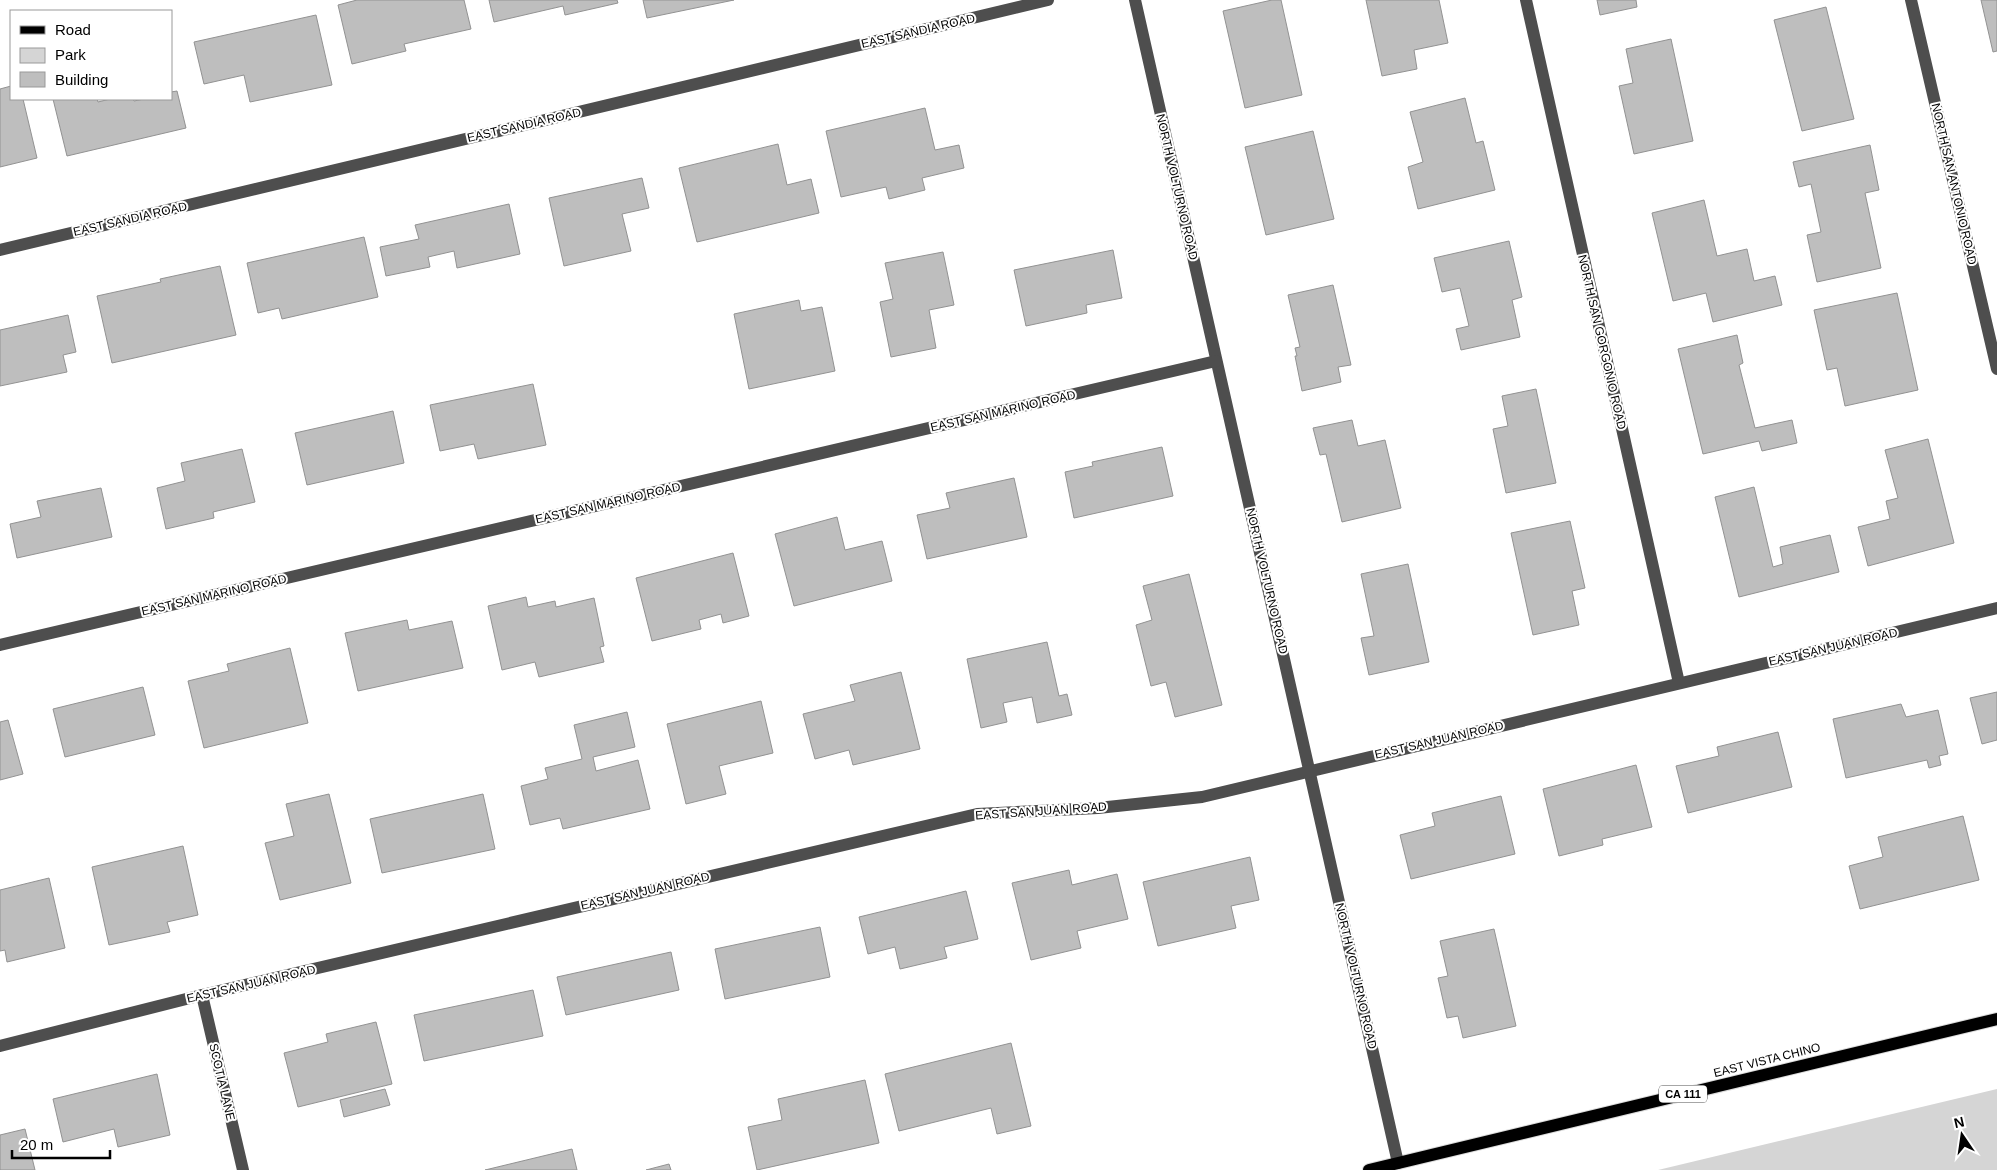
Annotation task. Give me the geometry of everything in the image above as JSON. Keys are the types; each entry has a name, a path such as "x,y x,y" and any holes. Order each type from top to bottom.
{"main road":[{"name":"EAST VISTA CHINO","path":"1369,1170 1997,1018"}],"street":[{"name":"EAST SANDIA ROAD","path":"0,250 1048,0"},
{"name":"NORTH VOLTURNO ROAD","path":"1135,0 1398,1163"},
{"name":"NORTH SAN GORGONIO ROAD","path":"1526,0 1679,683"},
{"name":"NORTH SAN ANTONIO ROAD","path":"1911,0 1997,369"},
{"name":"EAST SAN MARINO ROAD","path":"0,645 1216,360"},
{"name":"EAST SAN JUAN ROAD","path":"0,1046 202,995 977,814 1098,808 1202,797 1997,608"},
{"name":"SCOTIA LANE","path":"202,995 243,1170"}],"green space":[{"path":"1997,1089 1997,1170 1658,1170"}],"building":[{"path":"357,0 464,0 471,29 404,44 406,51 352,64 338,5"},
{"path":"489,0 617,0 618,3 565,15 563,6 494,22"},
{"path":"643,0 734,0 647,18"},
{"path":"1272,0 1281,0 1302,95 1245,108 1223,11"},
{"path":"1366,0 1439,0 1448,43 1414,50 1417,69 1382,76"},
{"path":"1597,0 1636,0 1637,7 1600,15"},
{"path":"1981,0 1997,0 1997,51 1993,52"},
{"path":"1826,7 1854,119 1802,131 1774,20"},
{"path":"316,15 332,85 250,102 244,75 204,84 194,42"},
{"path":"1671,39 1693,141 1634,154 1619,86 1633,83 1626,49"},
{"path":"10,86 10,100 23,100 37,158 0,167 0,89"},
{"path":"177,91 186,128 67,156 53,100 97,100 98,102 106,100 172,100 172,92"},
{"path":"1465,98 1476,143 1483,141 1495,190 1418,209 1408,167 1423,162 1410,112"},
{"path":"925,108 935,150 959,145 964,168 922,178 925,190 889,199 886,187 841,197 826,131"},
{"path":"1313,131 1334,219 1266,235 1245,147"},
{"path":"778,144 787,185 811,179 819,213 697,242 679,168"},
{"path":"1870,145 1879,190 1865,193 1881,268 1817,282 1807,235 1821,232 1811,184 1799,187 1793,162"},
{"path":"642,178 649,208 622,214 631,251 564,266 549,198"},
{"path":"1704,200 1717,256 1747,249 1754,281 1775,276 1782,305 1713,322 1706,293 1673,301 1652,213"},
{"path":"509,204 520,254 457,268 454,251 428,257 430,267 386,276 380,247 419,239 415,225"},
{"path":"364,237 378,297 282,319 279,308 258,313 247,263"},
{"path":"1509,241 1522,297 1512,300 1520,337 1461,350 1456,329 1469,326 1460,288 1442,292 1434,258"},
{"path":"1113,250 1122,298 1086,305 1087,313 1026,326 1014,270"},
{"path":"943,252 954,305 929,310 936,348 891,357 880,302 893,299 885,263"},
{"path":"220,266 236,335 112,363 97,296 161,282 160,279"},
{"path":"1333,285 1351,365 1338,367 1341,382 1302,391 1295,356 1297,356 1295,348 1300,347 1288,295"},
{"path":"1897,293 1918,390 1845,406 1837,368 1827,370 1814,310"},
{"path":"799,300 801,311 822,307 835,371 749,389 734,314"},
{"path":"68,315 76,352 63,355 67,372 0,386 0,330"},
{"path":"1737,335 1743,363 1739,365 1755,428 1792,420 1797,443 1762,451 1759,441 1703,454 1678,349"},
{"path":"533,384 546,445 478,459 474,444 440,451 430,405"},
{"path":"1536,389 1556,483 1506,493 1493,429 1508,426 1502,396"},
{"path":"393,411 404,463 307,485 295,433"},
{"path":"1352,420 1358,446 1385,440 1401,508 1342,522 1326,454 1320,455 1313,428"},
{"path":"1928,439 1954,543 1868,566 1858,527 1890,519 1886,501 1898,498 1885,450"},
{"path":"1162,447 1173,496 1074,518 1065,472 1093,466 1092,462"},
{"path":"242,449 255,502 213,512 214,518 166,529 157,488 185,481 181,463"},
{"path":"1014,478 1027,537 927,559 917,515 950,508 946,493"},
{"path":"1754,487 1773,567 1783,564 1780,547 1830,535 1839,572 1739,597 1715,497"},
{"path":"101,488 112,537 17,558 10,524 41,517 37,501"},
{"path":"837,517 845,550 882,541 892,581 794,606 775,534"},
{"path":"1570,521 1585,588 1572,591 1579,625 1533,635 1511,533"},
{"path":"733,553 749,616 723,623 721,614 699,620 701,629 652,641 636,578"},
{"path":"1408,564 1429,662 1369,675 1361,638 1374,636 1361,574"},
{"path":"1189,574 1222,705 1175,717 1166,682 1151,686 1136,625 1152,620 1143,586"},
{"path":"526,597 528,607 555,601 556,607 594,598 604,646 600,647 604,662 539,677 535,662 502,670 488,606"},
{"path":"407,620 409,630 452,621 463,668 358,691 345,633"},
{"path":"1047,642 1059,696 1067,694 1072,715 1037,723 1032,697 1003,703 1007,722 981,728 967,659"},
{"path":"290,648 308,723 204,748 188,681 229,671 227,664"},
{"path":"901,672 920,749 853,765 849,750 815,759 803,714 855,701 850,685"},
{"path":"143,687 155,735 65,757 53,709"},
{"path":"1997,692 1997,740 1982,744 1970,698"},
{"path":"761,701 773,753 719,766 726,794 686,804 667,724"},
{"path":"1901,704 1906,717 1938,710 1948,754 1939,756 1941,765 1929,768 1927,760 1846,778 1833,719"},
{"path":"627,712 635,747 593,757 596,771 638,760 650,809 563,829 560,818 530,825 521,786 548,779 545,768 582,759 574,725"},
{"path":"8,720 23,774 0,780 0,722"},
{"path":"1778,732 1792,787 1688,813 1676,766 1719,756 1717,747"},
{"path":"1636,765 1652,827 1602,839 1603,845 1559,856 1543,789"},
{"path":"329,794 351,883 280,900 265,843 294,836 286,804"},
{"path":"483,794 495,849 382,873 370,819"},
{"path":"1501,796 1515,854 1411,879 1400,835 1435,826 1432,813"},
{"path":"1963,816 1979,880 1860,909 1849,866 1883,857 1878,837"},
{"path":"183,846 198,915 167,922 170,932 109,945 92,867"},
{"path":"1250,857 1259,900 1231,906 1236,928 1158,946 1143,882"},
{"path":"1069,870 1072,885 1117,874 1128,919 1077,931 1081,948 1031,960 1012,883"},
{"path":"49,878 65,948 7,962 5,950 0,951 0,890"},
{"path":"966,891 978,939 944,947 947,958 900,969 895,947 868,954 859,917"},
{"path":"820,927 830,977 725,999 715,949"},
{"path":"1494,929 1516,1026 1463,1038 1458,1016 1447,1018 1438,978 1448,976 1440,941"},
{"path":"671,952 679,990 566,1015 557,977"},
{"path":"533,990 543,1036 424,1061 414,1015"},
{"path":"376,1022 392,1084 298,1107 284,1053 328,1042 326,1034"},
{"path":"1011,1043 1031,1126 997,1134 991,1108 899,1131 885,1074"},
{"path":"157,1074 170,1135 118,1147 114,1129 63,1142 53,1099"},
{"path":"865,1080 879,1143 757,1170 748,1127 782,1120 778,1099"},
{"path":"385,1089 390,1105 344,1117 340,1100"},
{"path":"25,1129 35,1170 0,1170 0,1135"},
{"path":"572,1149 577,1170 485,1170"},
{"path":"669,1164 671,1170 646,1170"}]}
